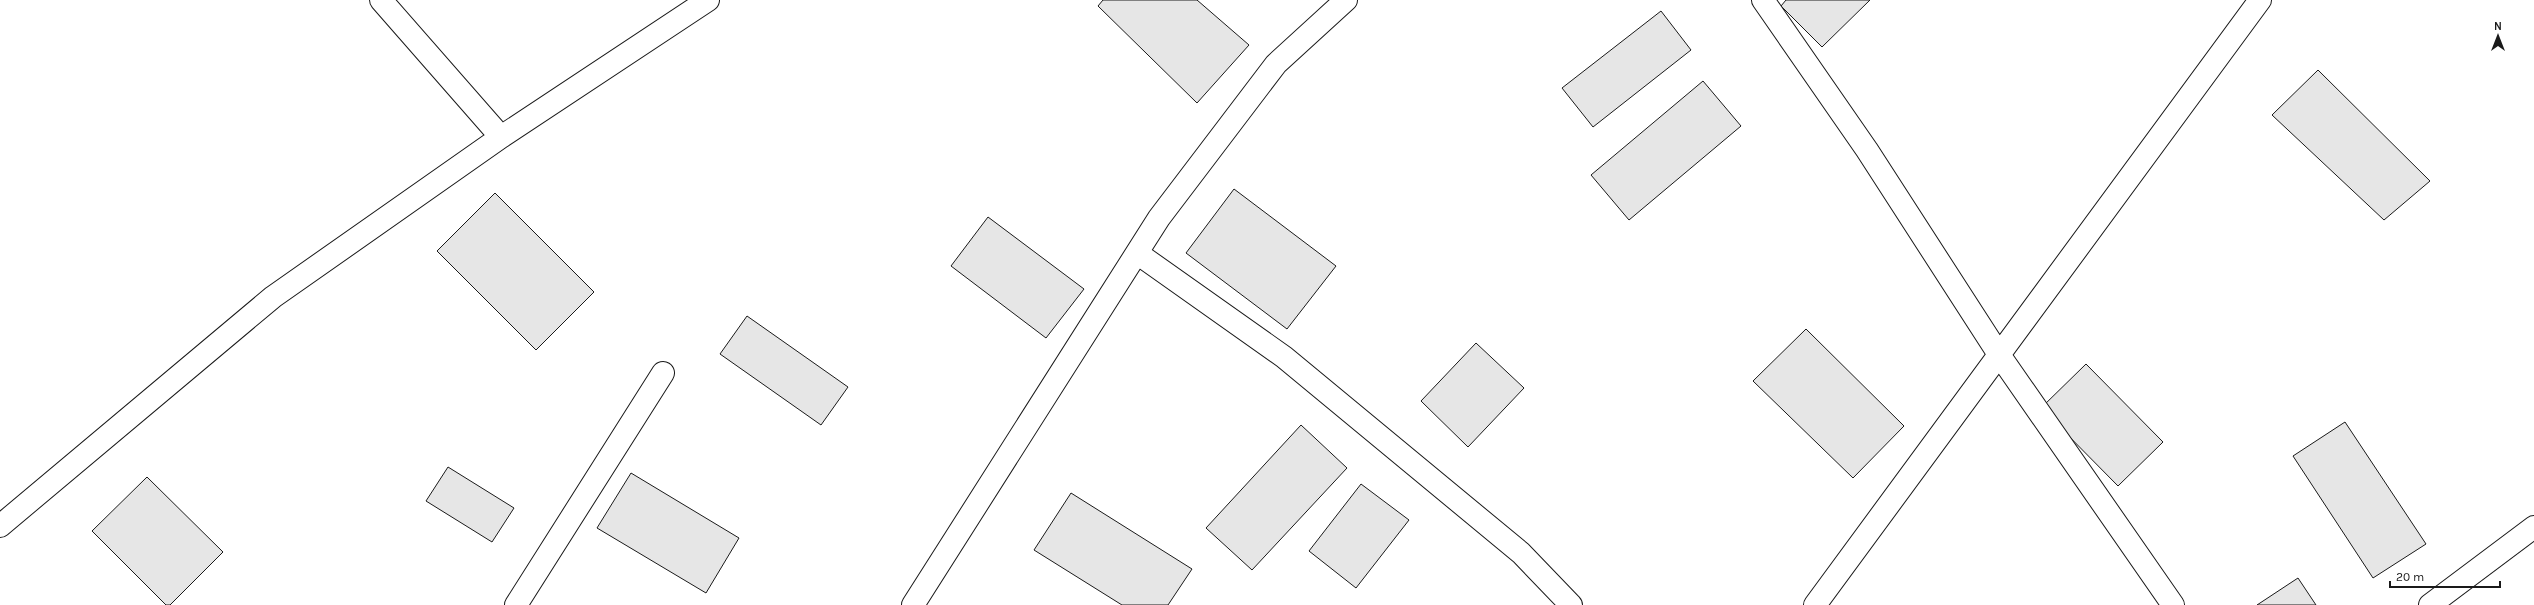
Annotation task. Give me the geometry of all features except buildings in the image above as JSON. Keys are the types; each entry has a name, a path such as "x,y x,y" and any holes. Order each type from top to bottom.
{"street":[{"path":"381,0 502,137"},
{"path":"0,526 273,296 502,137 708,0"},
{"path":"913,605 1159,218 1276,64 1346,0"},
{"path":"1763,0 1871,157 2000,356 2173,605"},
{"path":"1815,605 2000,356 2260,0"},
{"path":"1137,253 1284,357 1521,553 1571,605"},
{"path":"516,605 663,373"},
{"path":"2430,605 2534,527"}]}
